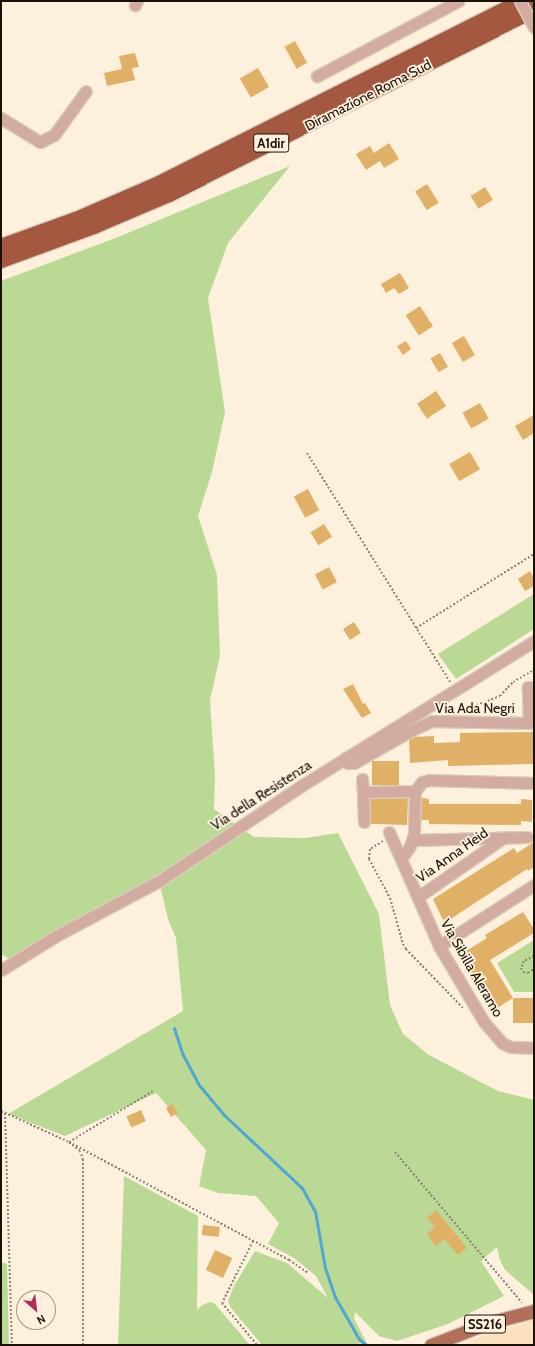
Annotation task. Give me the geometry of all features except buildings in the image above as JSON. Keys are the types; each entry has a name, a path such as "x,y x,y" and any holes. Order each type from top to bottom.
{"highway":[{"name":"Diramazione Roma Sud","path":"1,247 76,220 157,185 523,1"},
{"name":"Diramazione Roma Sud","path":"1,260 83,230 159,199 534,10"}],"main road":[{"name":"SS216","path":"435,1344 488,1323 529,1312"}],"street":[{"path":"317,76 458,1"},
{"path":"520,1 534,28"},
{"path":"1,118 40,142 54,135 86,91"},
{"name":"Via della Resistenza","path":"1,970 56,936 159,881 301,786 532,643"},
{"name":"Via Ada Negri","path":"345,758 348,763 354,764 412,730 432,721 529,723 528,687 534,687"},
{"path":"362,779 364,822"},
{"path":"401,859 413,840 415,791 419,784 429,780 534,783"},
{"path":"363,792 415,791"},
{"name":"Via Sibilla Aleramo","path":"390,834 439,946 484,1022 502,1043 511,1047 534,1048"},
{"name":"Via Anna Heid","path":"413,840 527,837"},
{"name":"Via Anna Heid","path":"418,897 503,838"},
{"path":"439,946 534,886"}],"path":[{"path":"307,453 455,690"},
{"path":"416,628 534,554"},
{"path":"460,722 466,710 500,696 514,682 534,670"},
{"path":"390,834 373,846 369,853 368,859 390,898 403,944 406,949 466,1011"},
{"path":"534,956 524,961 521,968 523,972 528,973 534,969"},
{"path":"69,1142 153,1091"},
{"path":"1,1111 69,1142 290,1260 308,1273"},
{"path":"5,1113 12,1345"},
{"path":"69,1142 80,1151 83,1160 83,1345"},
{"path":"395,1152 518,1296 529,1312"},
{"path":"253,1240 222,1303 257,1345"}],"shaded area":[{"path":"534,1320 534,1345 460,1345 489,1333"}],"green space":[{"path":"290,166 228,243 208,298 225,412 212,472 198,516 217,575 220,656 210,700 215,776 214,809 254,837 305,838 338,833 379,914 390,1005 403,1034 429,1055 498,1091 534,1100 534,1295 505,1270 500,1260 497,1247 481,1261 504,1296 448,1324 397,1341 379,1336 355,1312 354,1319 368,1345 359,1343 360,1345 262,1345 231,1308 228,1301 234,1286 255,1251 287,1263 328,1298 316,1276 294,1258 268,1244 279,1223 256,1196 218,1193 199,1186 206,1150 156,1093 65,1136 8,1114 183,1011 176,938 168,919 159,881 14,962 1,954 1,281 118,237"},
{"path":"534,594 534,629 456,679 438,654"},
{"path":"534,940 534,992 514,992 497,963"},
{"path":"124,1176 198,1216 197,1310 202,1305 210,1302 214,1303 250,1345 118,1345"},
{"path":"1,1262 7,1264 9,1345 1,1345"}],"waterway":[{"path":"174,1028 183,1055 199,1085 223,1114 302,1188 315,1211 325,1268 335,1297 359,1339 366,1345"}]}
